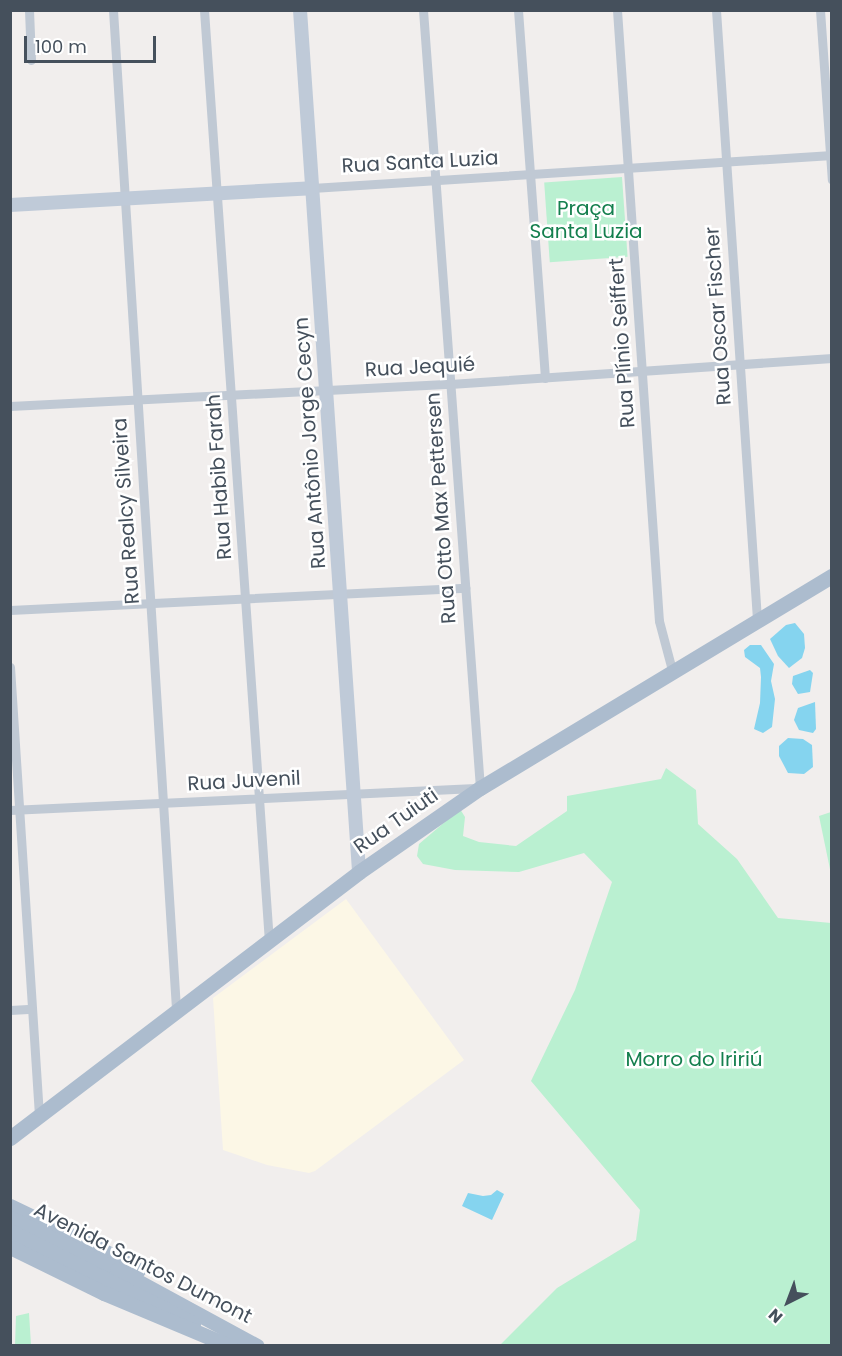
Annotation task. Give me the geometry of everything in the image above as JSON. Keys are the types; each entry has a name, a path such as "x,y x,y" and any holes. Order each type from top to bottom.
{"main road":[{"name":"Rua Tuiuti","path":"10,1138 360,872 480,788 831,576"},
{"path":"10,1206 114,1256 207,1319"},
{"name":"Avenida Santos Dumont","path":"10,1218 117,1270 257,1346"},
{"name":"Avenida Santos Dumont","path":"10,1232 236,1346"},
{"path":"10,1247 104,1293 230,1346"}],"street":[{"path":"29,10 31,60"},
{"name":"Rua Realcy Silveira","path":"113,10 176,1010"},
{"name":"Rua Habib Farah","path":"204,10 269,941"},
{"name":"Rua Antônio Jorge Cecyn","path":"300,10 360,872"},
{"name":"Rua Otto Max Pettersen","path":"423,10 480,788"},
{"path":"518,10 545,378"},
{"name":"Rua Plínio Seiffert","path":"616,10 659,621 672,670"},
{"name":"Rua Oscar Fischer","path":"716,10 757,620"},
{"path":"819,10 831,180"},
{"name":"Rua Santa Luzia","path":"10,205 435,182 831,155"},
{"name":"Rua Jequié","path":"10,406 450,384 831,358"},
{"path":"10,610 465,588"},
{"path":"10,667 15,809 39,1114"},
{"name":"Rua Juvenil","path":"15,809 480,788"},
{"path":"10,1010 32,1009"}],"shaded area":[{"path":"346,899 464,1060 315,1171 309,1173 267,1165 223,1150 213,998"}],"green space":[{"name":"Praça Santa Luzia","path":"622,177 628,257 550,262 544,182"},
{"name":"Morro do Iririú","path":"666,768 696,790 698,824 737,859 778,918 831,923 831,1345 500,1345 557,1288 636,1240 640,1210 531,1081 575,990 612,882 584,853 519,872 455,870 423,864 417,856 419,844 460,809 465,817 463,836 479,842 516,846 567,811 567,796 661,779"},
{"path":"831,812 831,874 819,816"},
{"path":"29,1313 31,1345 15,1345 16,1316"}],"water":[{"path":"795,623 804,634 805,648 802,658 789,668 778,656 770,639 786,625"},
{"path":"750,645 761,645 774,664 771,681 775,699 772,727 763,733 754,729 760,703 761,677 760,668 745,657 744,650"},
{"path":"810,670 813,673 810,692 798,694 792,684 793,676"},
{"path":"815,702 816,729 813,733 799,730 794,720 798,708"},
{"path":"788,738 803,739 812,745 813,767 804,774 788,773 779,756 779,746"},
{"path":"497,1190 504,1194 492,1220 462,1206 468,1193 483,1196 491,1195"}]}
